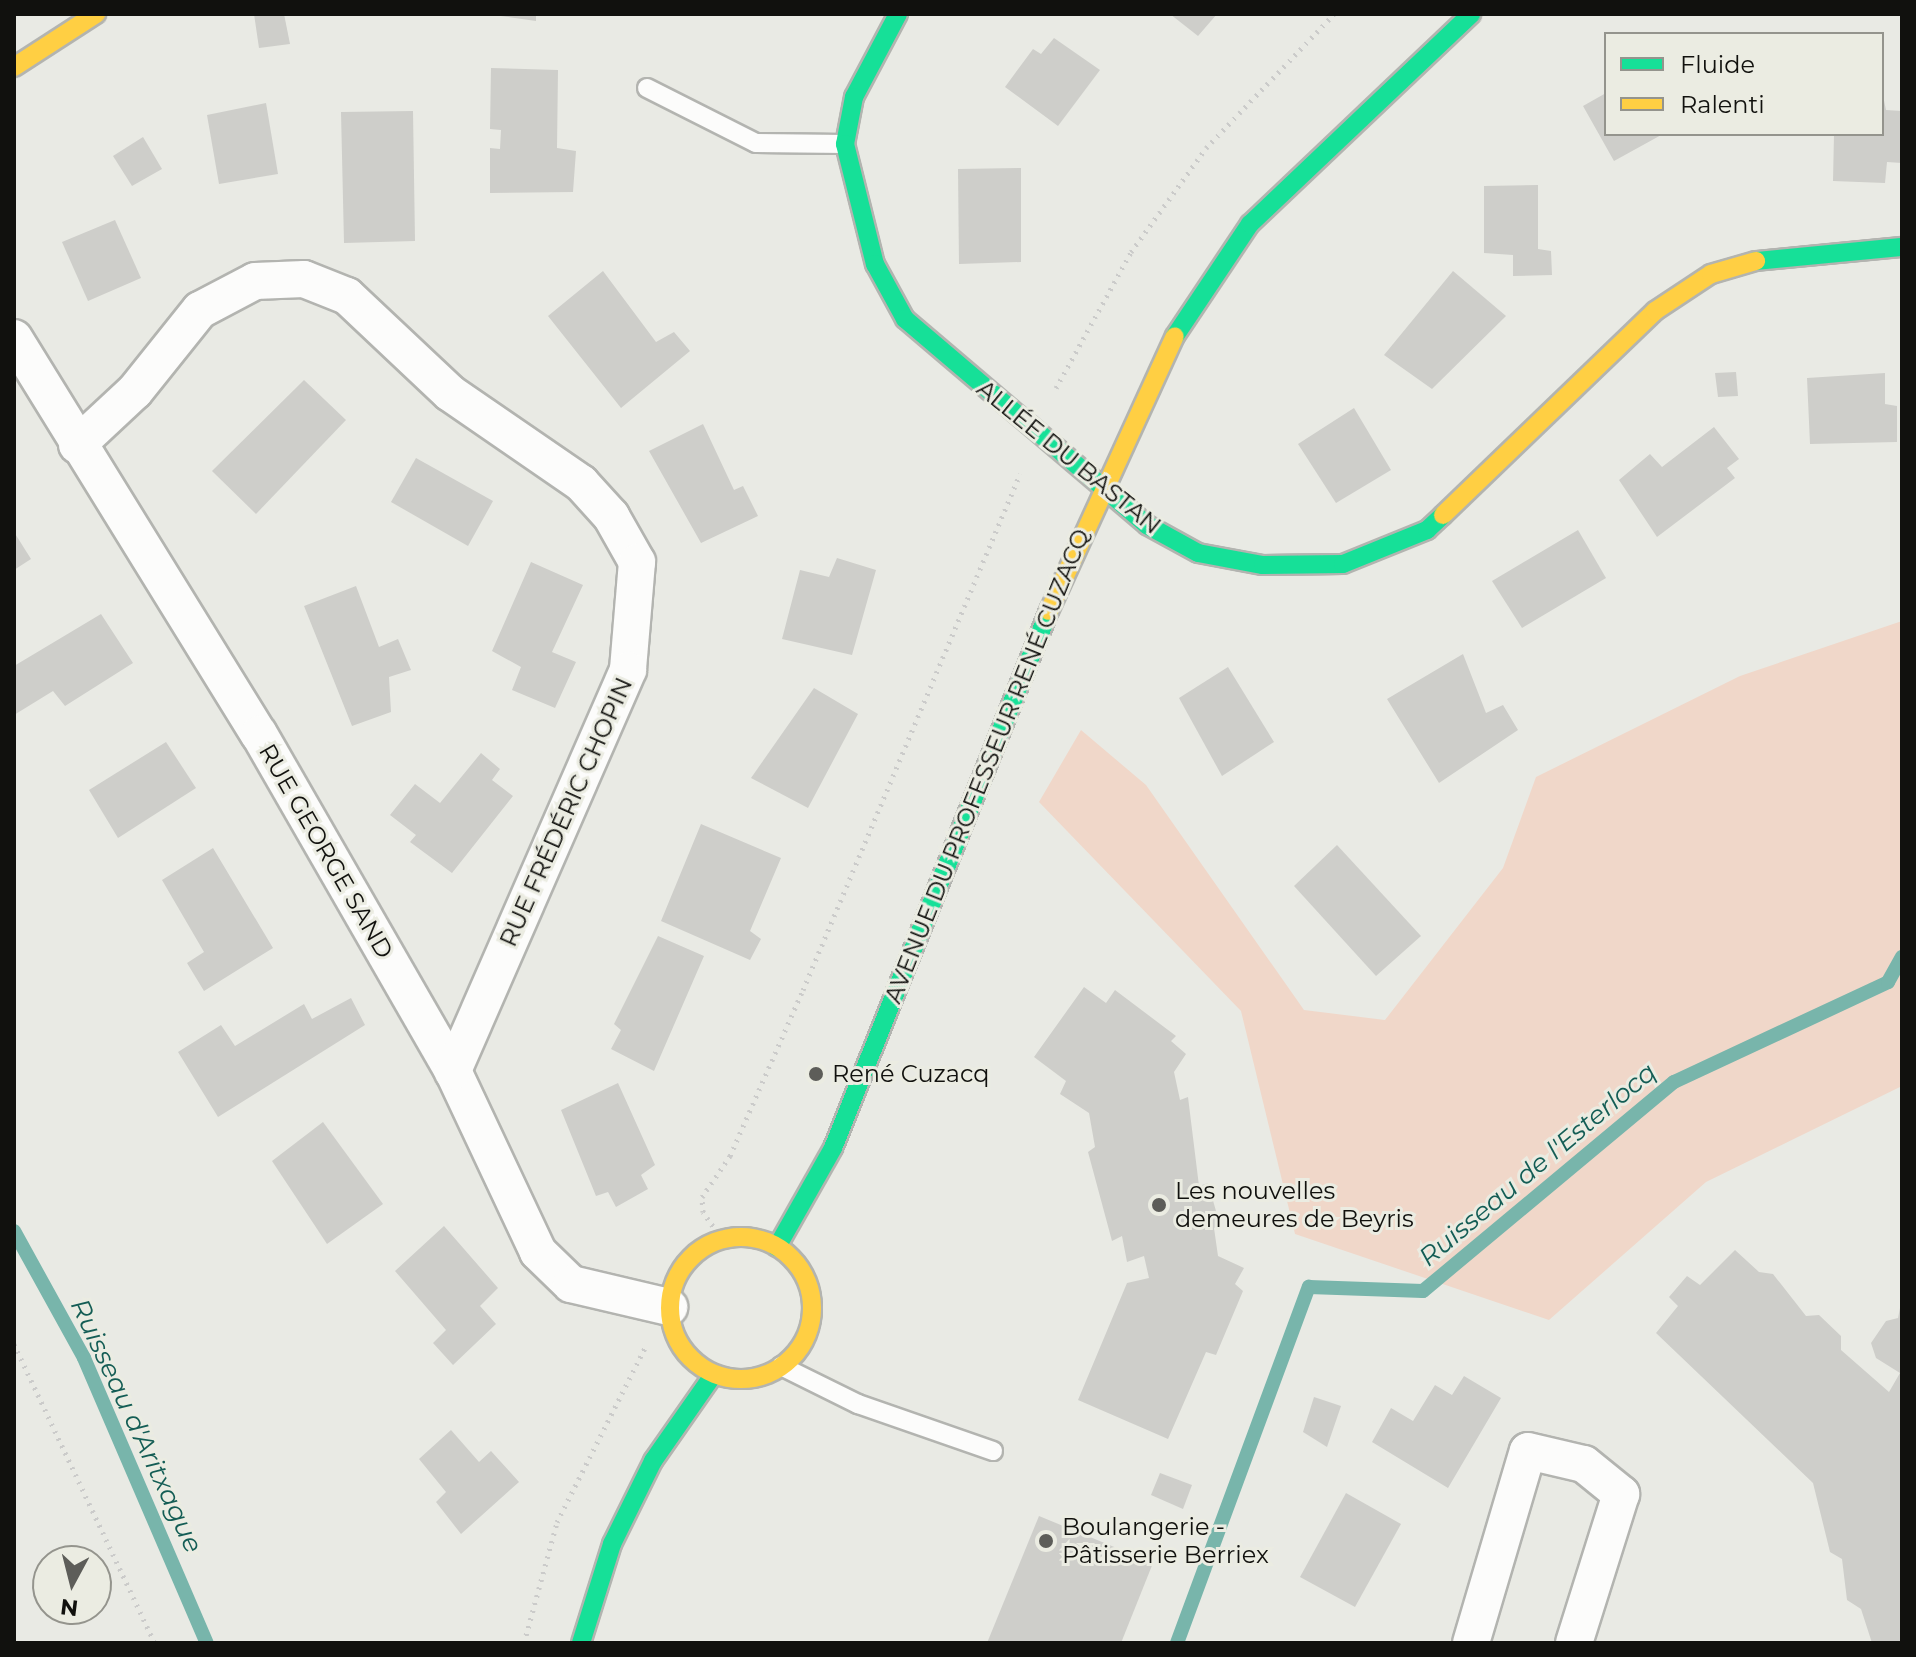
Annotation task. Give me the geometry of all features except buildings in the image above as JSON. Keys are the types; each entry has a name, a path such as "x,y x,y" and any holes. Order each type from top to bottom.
{"street":[{"path":"14,67 96,14"},
{"name":"ALLÉE DU BASTAN","path":"898,14 854,97 845,144 875,264 905,319 1147,525 1198,553 1263,565 1343,564 1427,530 1655,311 1711,274 1775,255 1902,247"},
{"name":"AVENUE DU PROFESSEUR RENÉ CUZACQ","path":"777,1247 833,1148 1103,486 1181,322 1250,224 1471,14"},
{"name":"RUE FRÉDÉRIC CHOPIN","path":"77,445 135,391 200,310 255,281 304,279 347,296 450,393 581,483 611,516 637,562 628,670 453,1071"},
{"name":"RUE GEORGE SAND","path":"14,338 77,445 259,734 453,1071 538,1252 571,1284 669,1307"},
{"path":"750,1237 777,1247 796,1263 812,1306 801,1347 781,1366 752,1378 714,1374 690,1359 669,1307 684,1265 722,1239 750,1237"},
{"path":"581,1643 612,1544 653,1461 714,1374"},
{"path":"1471,1643 1528,1451 1584,1464 1621,1494 1574,1643"}],"lane":[{"path":"647,88 756,143 845,144"},
{"path":"781,1366 858,1404 993,1451"}],"path":[{"path":"722,1239 703,1212 702,1197 730,1156 791,1018 1037,434 1131,252 1206,148 1334,14"},
{"path":"524,1643 557,1522 669,1307"},
{"path":"14,1344 155,1643"}],"shaded area":[{"path":"1902,621 1902,1086 1706,1182 1549,1320 1295,1234 1241,1011 1039,802 1081,730 1146,785 1304,1010 1385,1020 1503,868 1536,777 1740,676"}],"waterway":[{"name":"Ruisseau de l'Esterlocq","path":"1177,1643 1309,1287 1423,1291 1674,1082 1888,982 1902,957"},
{"name":"Ruisseau d'Aritxague","path":"14,1231 84,1358 207,1643"}],"traffic: fast":[{"path":"898,14 854,97 845,144 875,264 905,319 1147,525 1198,553 1263,565 1343,564 1427,530 1443,515"},
{"path":"1175,336 1250,224 1471,14"},
{"path":"1756,261 1902,247"},
{"path":"777,1247 833,1148 1049,611"},
{"path":"581,1643 612,1544 653,1461 714,1374"}],"traffic: slow":[{"path":"14,67 96,14"},
{"path":"1443,515 1655,311 1711,274 1756,261"},
{"path":"1049,611 1175,336"},
{"path":"741,1237 768,1243 791,1258 806,1281 812,1308 806,1335 791,1358 768,1373 741,1379 714,1373 691,1358 676,1335 670,1308 676,1281 691,1258 714,1243 741,1237"}],"place":[{"name":"René Cuzacq","path":"816,1074"},
{"name":"Les nouvelles demeures de Beyris","path":"1159,1205"},
{"name":"Boulangerie - Pâtisserie Berriex","path":"1046,1541"}]}
